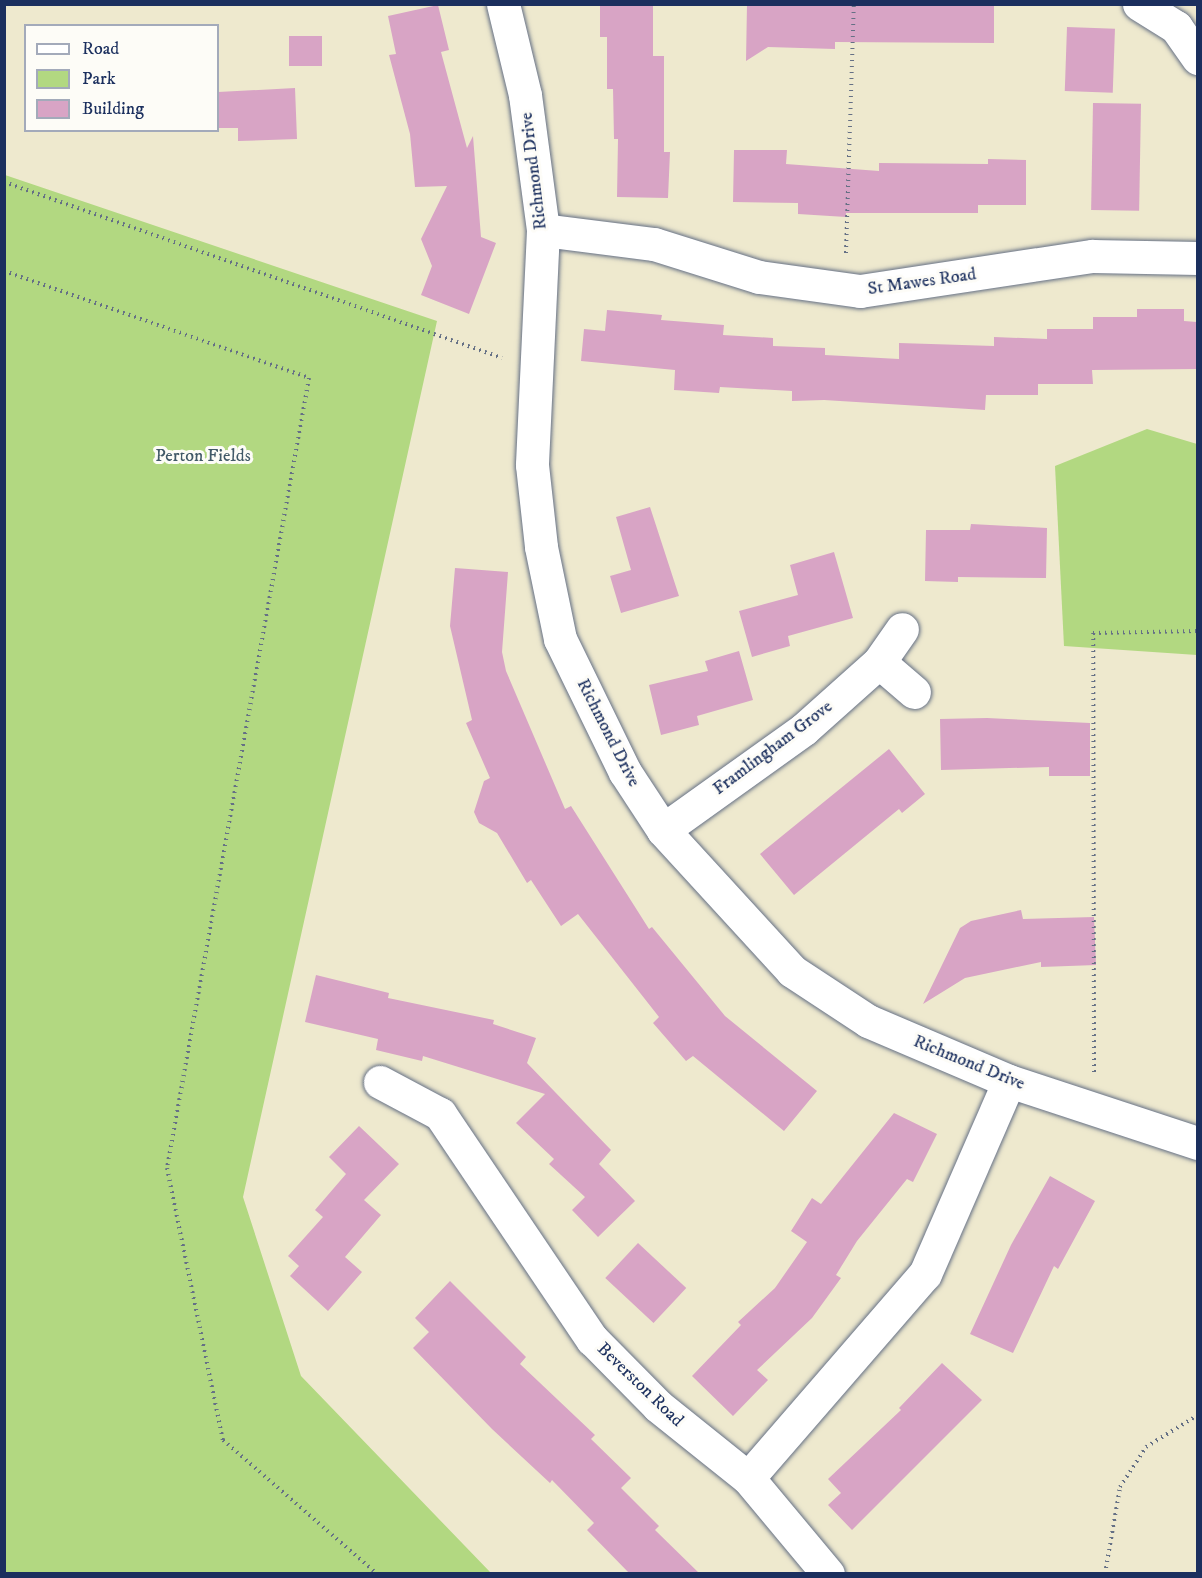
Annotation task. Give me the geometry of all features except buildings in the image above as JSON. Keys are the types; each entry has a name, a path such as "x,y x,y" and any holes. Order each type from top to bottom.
{"street":[{"name":"Richmond Drive","path":"503,4 525,95 543,230 534,370 532,465 541,547 561,639 625,772 663,830 792,971 868,1021 1010,1082 1094,1112 1197,1143"},
{"path":"1138,4 1176,27 1197,57"},
{"name":"St Mawes Road","path":"543,230 654,244 759,277 860,291 1092,256 1197,258"},
{"name":"Framlingham Grove","path":"663,830 804,729 879,662 902,629"},
{"path":"879,662 914,692"},
{"path":"748,1478 925,1274 1010,1082"},
{"name":"Beverston Road","path":"380,1083 440,1114 592,1339 658,1406 748,1478 828,1574"}],"path":[{"path":"844,288 854,4"},
{"path":"4,182 534,370"},
{"path":"4,271 309,378 167,1168 223,1440 377,1574"},
{"path":"1094,1112 1092,633 1197,631"},
{"path":"1105,1574 1120,1487 1146,1447 1197,1415"}],"green space":[{"name":"Perton Fields","path":"5,175 437,321 243,1197 301,1376 491,1573 5,1573"},
{"path":"1147,429 1197,444 1197,655 1064,646 1055,466"}]}
